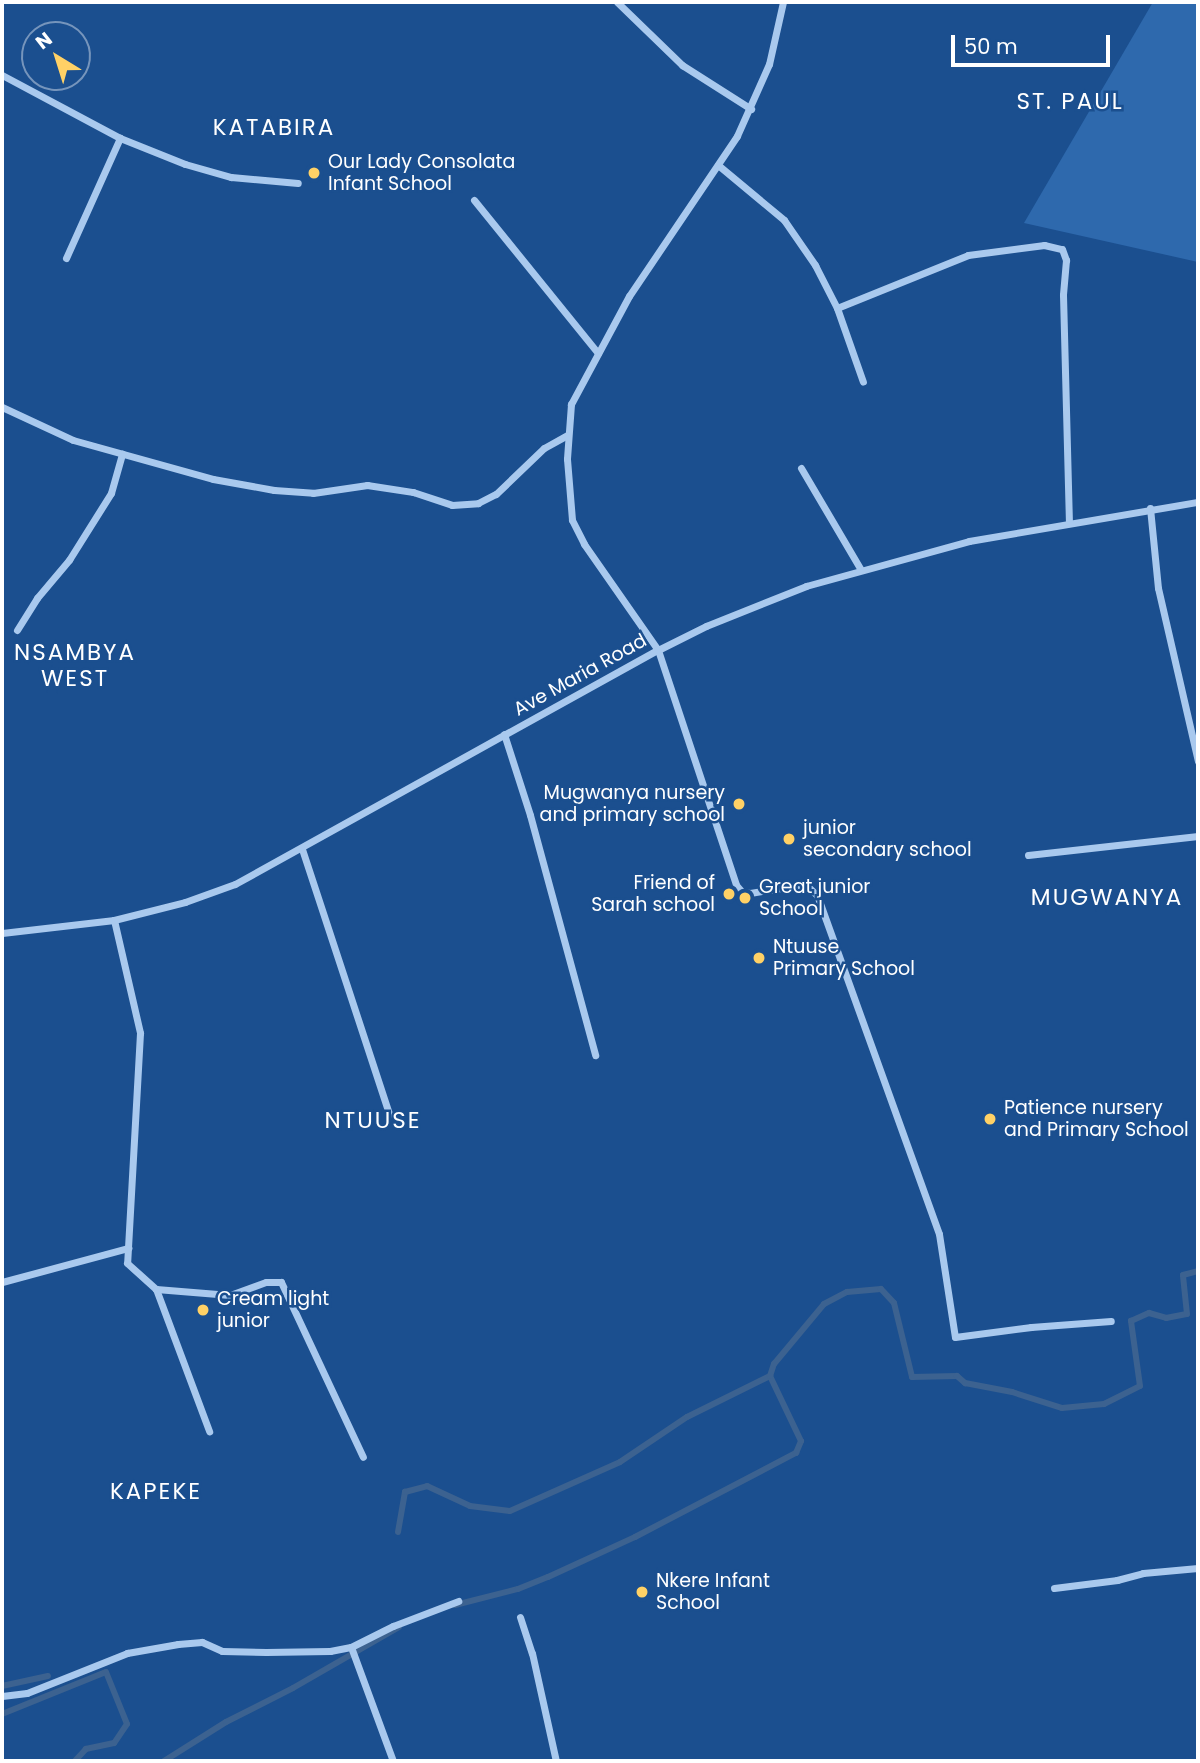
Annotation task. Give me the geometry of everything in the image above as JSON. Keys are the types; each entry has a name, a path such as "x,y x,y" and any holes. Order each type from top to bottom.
{"street":[{"path":"617,2 682,65 751,109"},
{"path":"783,2 769,64 751,109 718,165 672,228 571,404 567,435 569,508 575,527 658,650 736,885 742,892 750,893 805,884 817,895 939,1234 955,1337 1031,1327 1111,1321"},
{"path":"2,75 120,138 213,172 298,183"},
{"path":"66,258 120,138"},
{"path":"718,165 784,220 821,276 837,308 863,382"},
{"path":"474,200 598,353"},
{"path":"837,308 968,255 1044,245 1062,248 1066,260 1063,295 1069,522"},
{"path":"2,407 74,440 212,479 274,491 313,493 367,485 413,492 452,505 478,503 496,494 544,448 567,435"},
{"path":"17,630 37,598 69,560 111,493 122,454"},
{"path":"802,468 860,568"},
{"name":"Ave Maria Road","path":"2,933 114,920 210,894 302,849 658,650 749,608 860,568 948,546 1069,522 1198,502"},
{"path":"1150,508 1158,588 1198,761"},
{"path":"505,734 530,815 595,1055"},
{"path":"1028,855 1198,836"},
{"path":"302,849 389,1114"},
{"path":"114,920 140,1033 128,1248 130,1268 156,1289 209,1431"},
{"path":"2,1282 128,1248"},
{"path":"156,1289 230,1295 266,1282 281,1282 363,1457"},
{"path":"1054,1588 1117,1580 1143,1573 1198,1568"},
{"path":"2,1696 27,1693 127,1653 178,1644 202,1642 222,1651 266,1652 330,1651 351,1647 393,1626 458,1601"},
{"path":"520,1617 532,1653 556,1761"},
{"path":"351,1647 393,1761"}],"shaded area":[{"path":"1153,2 1198,2 1198,262 1024,223"}],"waterway":[{"path":"455,1605 518,1589 548,1577 635,1537 796,1453 801,1441 770,1376 774,1364 824,1304 847,1292 881,1289 894,1303 912,1377 957,1376 965,1383 1012,1392 1062,1408 1104,1404 1140,1386 1131,1321 1149,1313 1166,1318 1187,1314 1183,1275 1198,1271"},
{"path":"398,1532 405,1492 427,1486 470,1506 510,1511 620,1462 687,1417 770,1376"},
{"path":"164,1761 226,1722 293,1688 399,1627"},
{"path":"2,1714 106,1672 127,1724 114,1743 86,1749 75,1761"},
{"path":"2,1686 48,1676"}],"place":[{"name":"Our Lady Consolata Infant School","path":"314,173"},
{"name":"Mugwanya nursery and primary school","path":"739,804"},
{"name":"junior secondary school","path":"789,839"},
{"name":"Friend of Sarah school","path":"729,894"},
{"name":"Great junior School","path":"745,898"},
{"name":"Ntuuse Primary School","path":"759,958"},
{"name":"Patience nursery and Primary School","path":"990,1119"},
{"name":"Cream light junior","path":"203,1310"},
{"name":"Nkere Infant School","path":"642,1592"}],"district":[{"name":"ST. PAUL","path":"1070,101"},
{"name":"KATABIRA","path":"274,127"},
{"name":"NSAMBYA WEST","path":"75,665"},
{"name":"MUGWANYA","path":"1107,897"},
{"name":"NTUUSE","path":"373,1120"},
{"name":"KAPEKE","path":"156,1491"}]}
